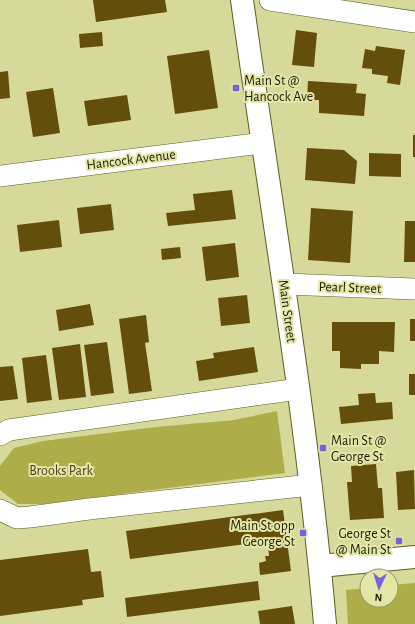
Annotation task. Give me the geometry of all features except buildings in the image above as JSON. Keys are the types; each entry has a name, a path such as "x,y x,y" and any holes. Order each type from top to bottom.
{"main road":[{"name":"Main Street","path":"242,0 262,143 285,284 311,485 325,624"},
{"path":"320,566 415,557"}],"street":[{"path":"270,0 415,22"},
{"name":"Hancock Avenue","path":"0,176 262,143"},
{"name":"Pearl Street","path":"285,284 415,289"},
{"path":"0,435 9,430 298,389"},
{"path":"0,510 17,518 30,517 311,485"}],"green space":[{"name":"Brooks Park","path":"277,411 285,473 43,504 18,504 0,490 0,466 14,448 43,441 156,427 234,420"},
{"path":"415,583 415,624 348,624 346,590 359,589 359,608 399,608 399,584"}],"place":[{"name":"Main St @ Hancock Ave","path":"236,88"},
{"name":"Main St @ George St","path":"323,448"},
{"name":"Main St opp George St","path":"303,533"},
{"name":"George St @ Main St","path":"399,541"}]}
